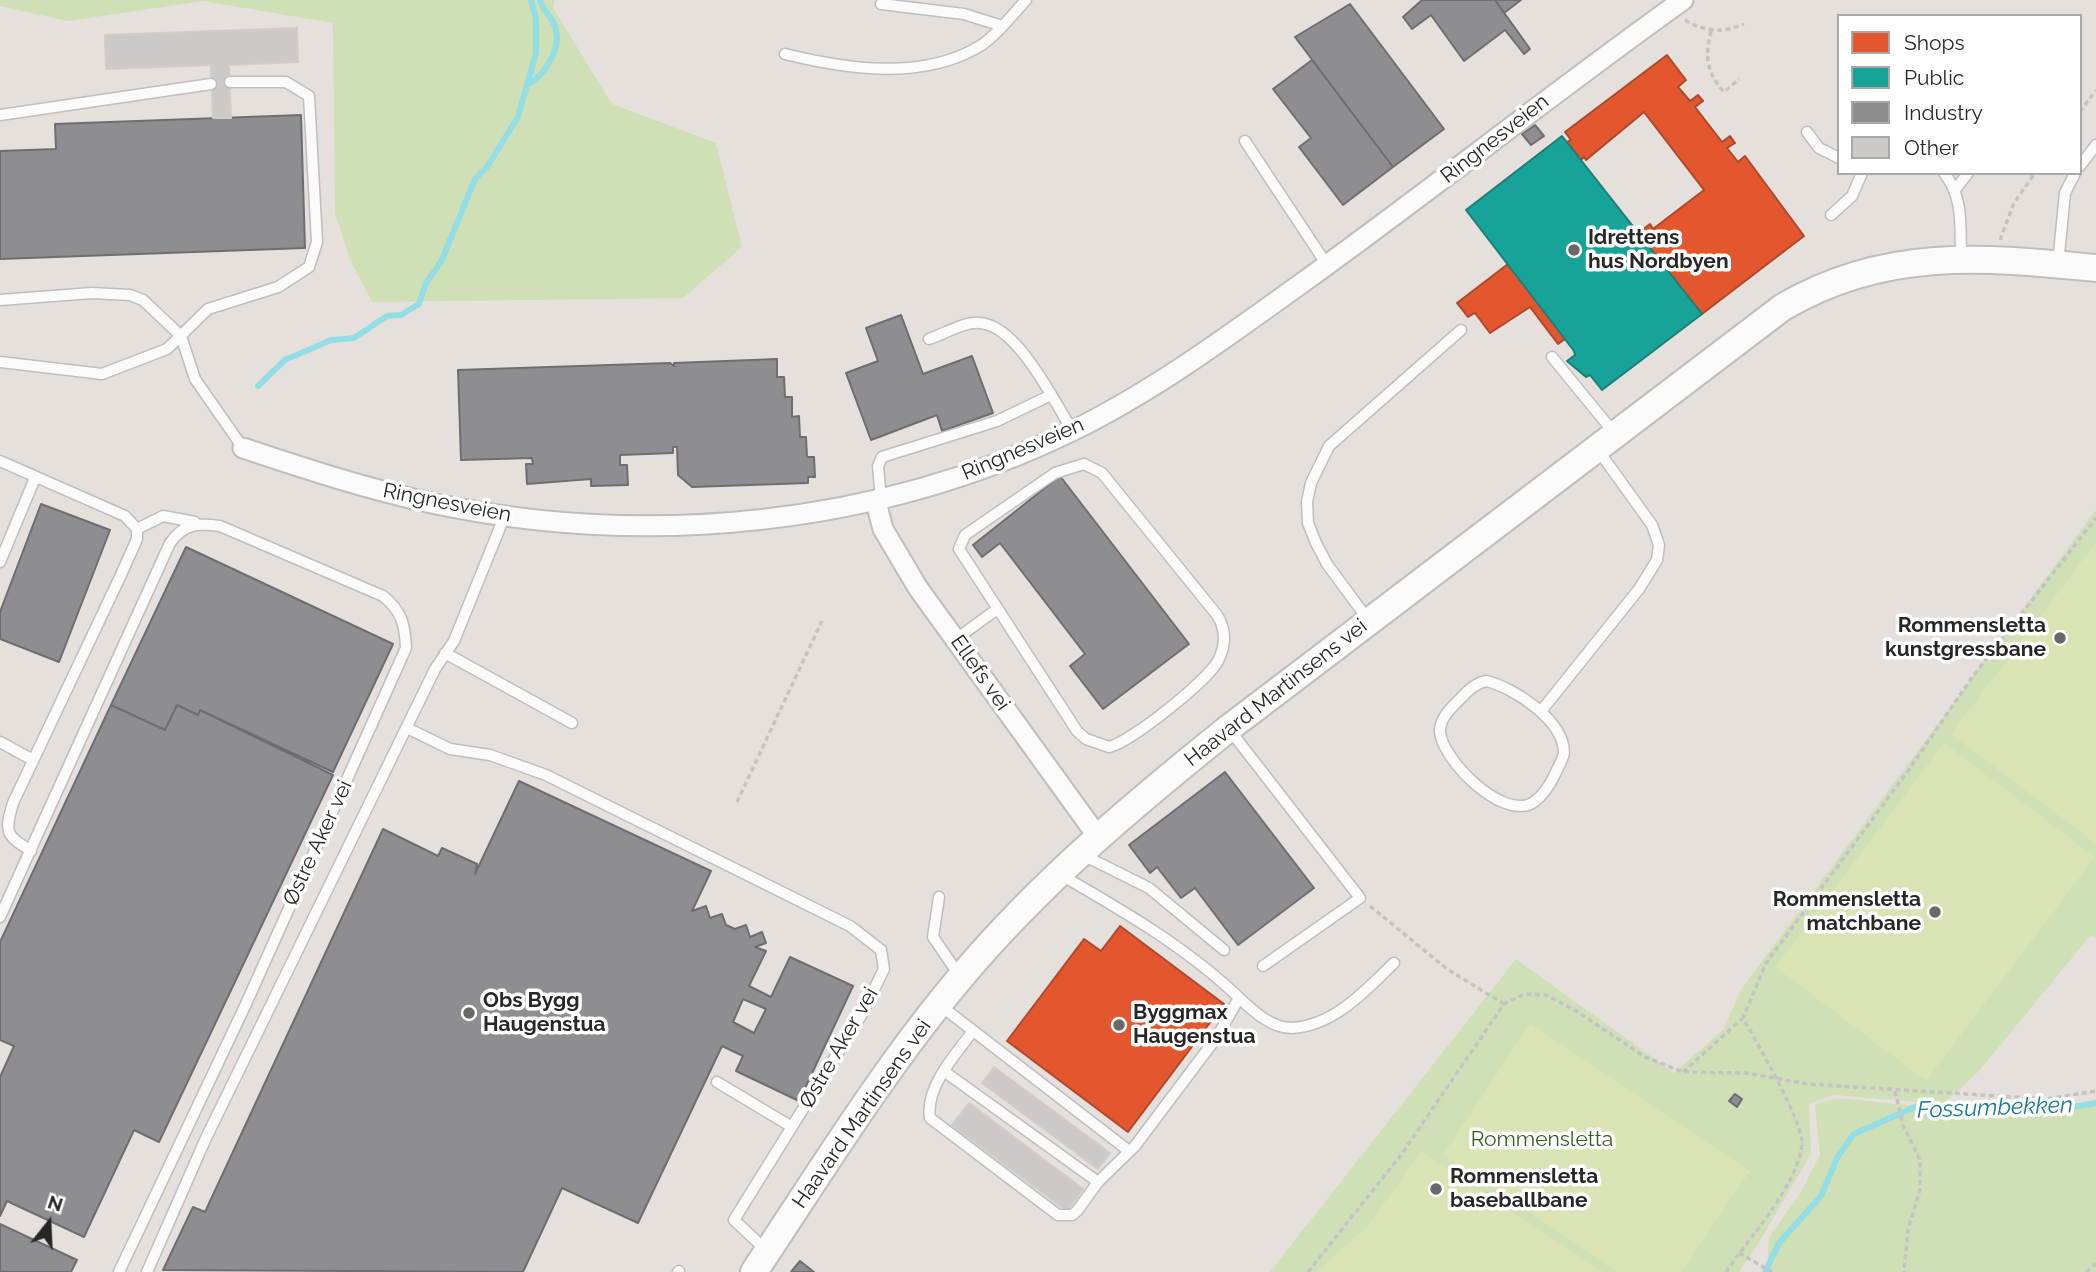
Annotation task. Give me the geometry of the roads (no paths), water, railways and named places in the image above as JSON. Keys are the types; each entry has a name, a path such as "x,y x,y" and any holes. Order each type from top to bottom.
{"street":[{"name":"Ringnesveien","path":"243,448 375,489 437,504 572,523 676,524 737,520 878,501 937,485 1072,430 1142,391 1217,343 1678,3"},
{"name":"Haavard Martinsens vei","path":"761,1266 891,1069 939,1004 960,977 1058,873 1229,729 1783,307 1807,293 1883,267 1961,258 2096,268"},
{"name":"Ellefs vei","path":"878,501 883,529 896,553 956,639 1089,845"}],"lane":[{"path":"785,54 859,68 920,65 952,58 980,46 1026,0"},
{"path":"881,4 964,15 1002,26"},
{"path":"0,362 102,374 162,352 208,309 278,287 309,267 317,242 309,96 286,82 230,82"},
{"path":"0,115 211,84"},
{"path":"1807,132 1819,148 1837,157"},
{"path":"1245,141 1327,264"},
{"path":"2082,163 2096,145"},
{"path":"1831,215 1852,196 1861,175"},
{"path":"1945,175 1955,190 1961,258"},
{"path":"1955,190 1967,175"},
{"path":"2058,264 2065,193 2075,175"},
{"path":"0,300 92,293 130,295 160,313 181,336 195,379 243,448"},
{"path":"929,339 973,323 997,328 1019,349 1072,430"},
{"path":"1369,621 1316,543 1308,523 1307,502 1311,483 1329,446 1461,330"},
{"path":"1542,710 1639,589 1657,560 1659,545 1652,525 1606,441 1552,357"},
{"path":"878,501 878,466 882,457 997,421 1051,395"},
{"path":"0,461 125,516 137,529 137,539 33,760 8,820 10,837 31,852"},
{"path":"1084,464 1102,473 1217,615 1223,625 1222,650 1211,670 1135,736 1109,747 1086,739 1077,731 996,610 960,556 960,542 975,527 1055,473 1084,464"},
{"path":"0,562 35,478"},
{"name":"Østre Aker vei","path":"147,1272 206,1138 407,728 454,640 505,515"},
{"name":"Østre Aker vei","path":"119,1272 245,1006 406,648 403,619 383,596 220,526 163,516 137,529"},
{"path":"0,917 170,543 186,526 198,523"},
{"path":"956,639 996,610"},
{"path":"446,653 572,723"},
{"path":"1479,682 1496,683 1542,710 1563,744 1564,756 1550,785 1535,802 1524,806 1510,807 1497,802 1455,763 1440,736 1445,716 1479,682"},
{"name":"Østre Aker vei","path":"407,728 450,749 490,755 546,775 729,863 850,926 875,942 884,956 884,969 862,1014 734,1220"},
{"path":"1229,729 1360,898 1263,966"},
{"path":"0,742 33,760"},
{"path":"1089,845 1149,888 1224,950"},
{"path":"1058,873 1112,904 1206,968 1239,998 1274,1024 1293,1028 1309,1024 1344,1007 1394,963"},
{"path":"939,897 933,937 960,977"},
{"path":"973,1031 945,1072 928,1109 933,1124 1058,1215 1072,1215 1098,1182 1129,1151 1217,1037 1239,998"},
{"path":"939,1004 1129,1151"},
{"path":"945,1072 1098,1182"},
{"name":"Østre Aker vei","path":"717,1082 792,1127"},
{"name":"Haavard Martinsens vei","path":"734,1220 761,1266"}],"waterway":[{"path":"258,386 285,360 331,340 354,338 387,316 401,315 419,304 426,283 441,262 475,179 487,167 518,117 536,53 536,19 531,0"},
{"path":"527,85 546,67 557,41 554,24 540,0"},
{"name":"Fossumbekken","path":"1765,1272 1779,1243 1821,1196 1838,1156 1854,1134 1915,1107 2006,1106 2051,1111 2096,1103"}],"place":[{"name":"Idrettens hus Nordbyen","path":"1574,250"},
{"name":"Rommensletta kunstgressbane","path":"2060,638"},
{"name":"Rommensletta matchbane","path":"1935,912"},
{"name":"Obs Bygg Haugenstua","path":"469,1013"},
{"name":"Byggmax Haugenstua","path":"1119,1025"},
{"name":"Rommensletta baseballbane","path":"1436,1189"}],"park label":[{"name":"Rommensletta","path":"1542,1140"}]}
